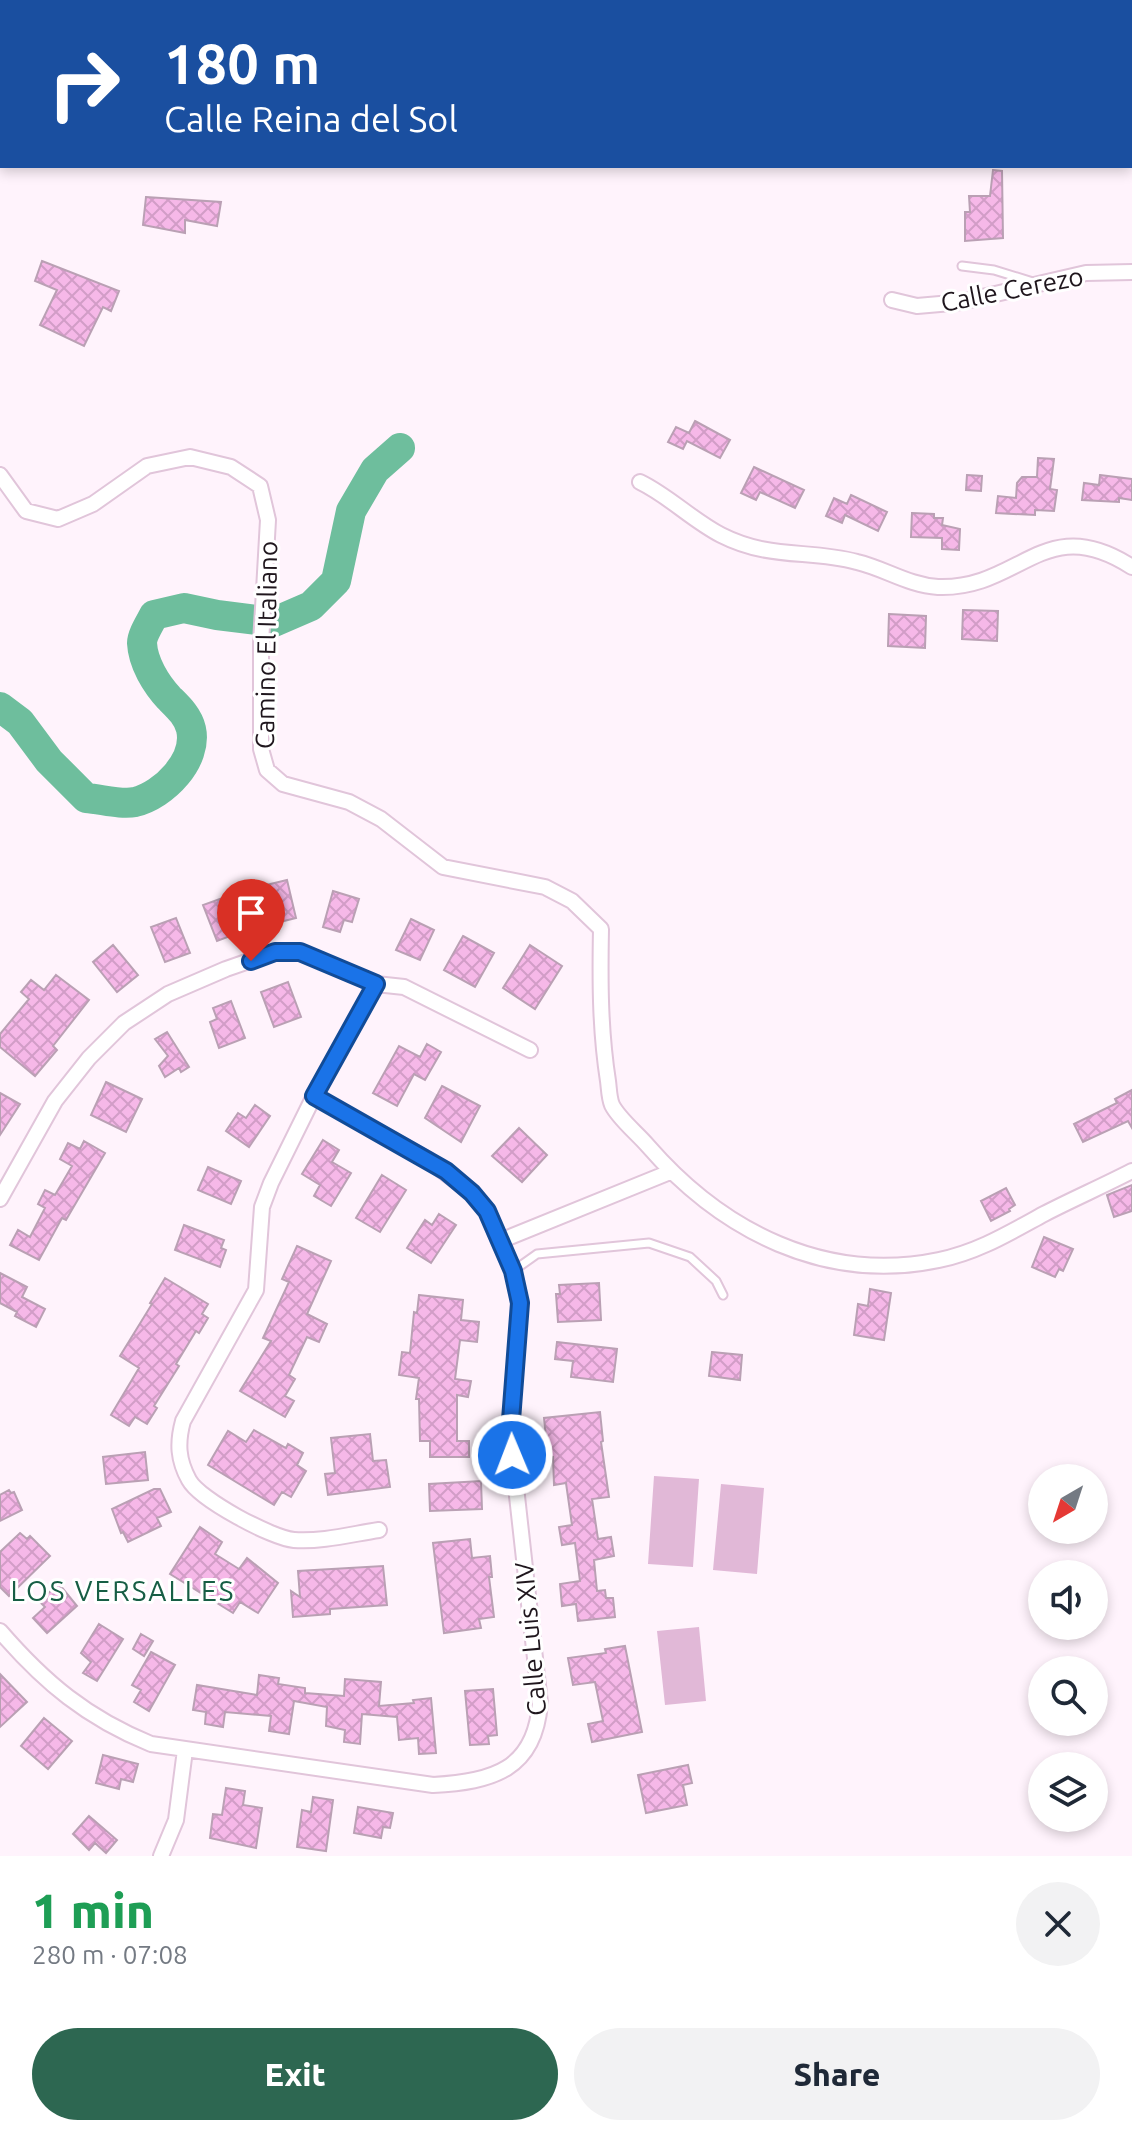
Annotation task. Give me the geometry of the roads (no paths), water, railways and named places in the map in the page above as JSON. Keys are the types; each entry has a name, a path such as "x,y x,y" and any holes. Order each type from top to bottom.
{"street":[{"name":"Calle Cerezo","path":"892,300 917,306 951,303 1086,273 1132,272"},
{"name":"Camino El Italiano","path":"0,475 26,511 58,519 93,504 147,466 190,457 231,467 260,486 268,520 261,643 261,749 267,770 283,784 349,802 381,819 443,867 545,887 572,901 601,929 600,1007 611,1104 670,1172 712,1207 760,1236 841,1263 885,1267 916,1264 974,1251 1132,1171"},
{"path":"640,482 703,524 742,544 787,555 827,555 858,562 921,585 976,583 1001,574 1036,554 1061,546 1097,548 1132,567"},
{"path":"0,1199 55,1101 89,1058 124,1023 168,994 275,952 300,952 376,984 404,987 530,1050"},
{"path":"376,984 314,1096 271,1183 262,1207 256,1290 183,1421 178,1442 180,1460 190,1483 232,1514 269,1533 291,1540 316,1540 379,1530"},
{"name":"Calle Luis XIV","path":"0,1631 69,1700 91,1715 151,1744 433,1785 471,1783 494,1775 513,1763 528,1747 538,1726 540,1703 510,1433 520,1303 513,1271 487,1211 472,1193 446,1171 314,1096"},
{"path":"500,1241 670,1172"},
{"path":"161,1856 176,1820 185,1750"}],"lane":[{"path":"962,266 994,270 1036,283"},
{"path":"513,1271 537,1254 649,1243 690,1257 716,1281 723,1295"}],"waterway":[{"path":"0,707 20,722 49,761 86,798 129,803 157,792 184,764 192,741 188,720 159,686 145,658 142,640 154,615 184,608 274,622 311,606 336,581 351,511 375,470 400,448"}],"district":[{"name":"LOS VERSALLES","path":"123,1590"}]}
